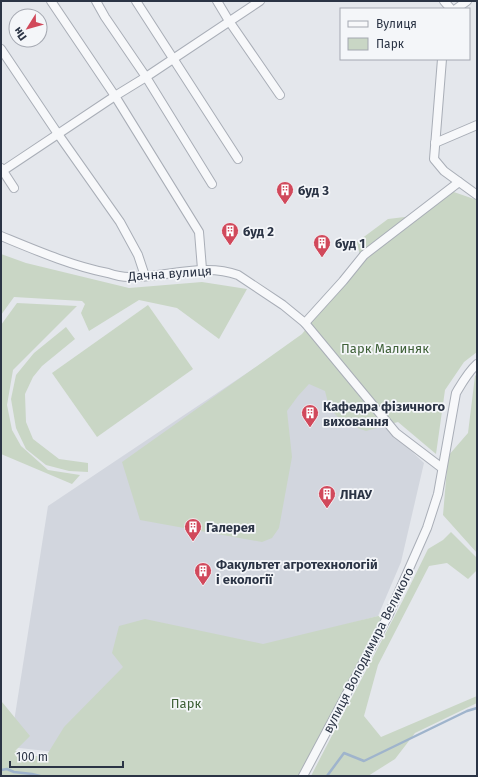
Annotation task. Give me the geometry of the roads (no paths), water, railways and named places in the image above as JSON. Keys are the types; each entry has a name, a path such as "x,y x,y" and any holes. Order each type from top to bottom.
{"street":[{"path":"51,1 115,96 199,232 202,269"},
{"path":"96,1 105,17 146,77 212,184"},
{"path":"136,1 238,159"},
{"path":"217,1 280,95"},
{"path":"14,188 2,170 260,1"},
{"path":"457,8 467,1"},
{"path":"1,49 58,134 120,222 138,255 145,276"},
{"path":"442,60 434,159 444,171 477,195"},
{"path":"436,143 477,125"},
{"path":"305,323 364,255 459,182"},
{"name":"Дачна вулиця","path":"1,236 35,250 94,270 128,277 169,274 202,269 219,270 238,275 283,305 305,323 396,433 442,468"},
{"name":"вулиця Володимира Великого","path":"302,776 389,614 428,526 438,494 456,393 472,368 477,364"}],"waterway":[{"path":"327,776 344,753 364,761 467,711 477,708"},
{"path":"1,770 7,769 14,772 40,776"}],"place":[{"name":"буд 3","path":"285,205"},
{"name":"буд 2","path":"230,246"},
{"name":"буд 1","path":"322,258"},
{"name":"Кафедра фізичного виховання","path":"310,428"},
{"name":"ЛНАУ","path":"327,509"},
{"name":"Галерея","path":"193,542"},
{"name":"Факультет агротехнологій і екології","path":"203,586"}],"park label":[{"name":"Парк Малиняк","path":"385,348"},
{"name":"Парк","path":"186,703"}]}
